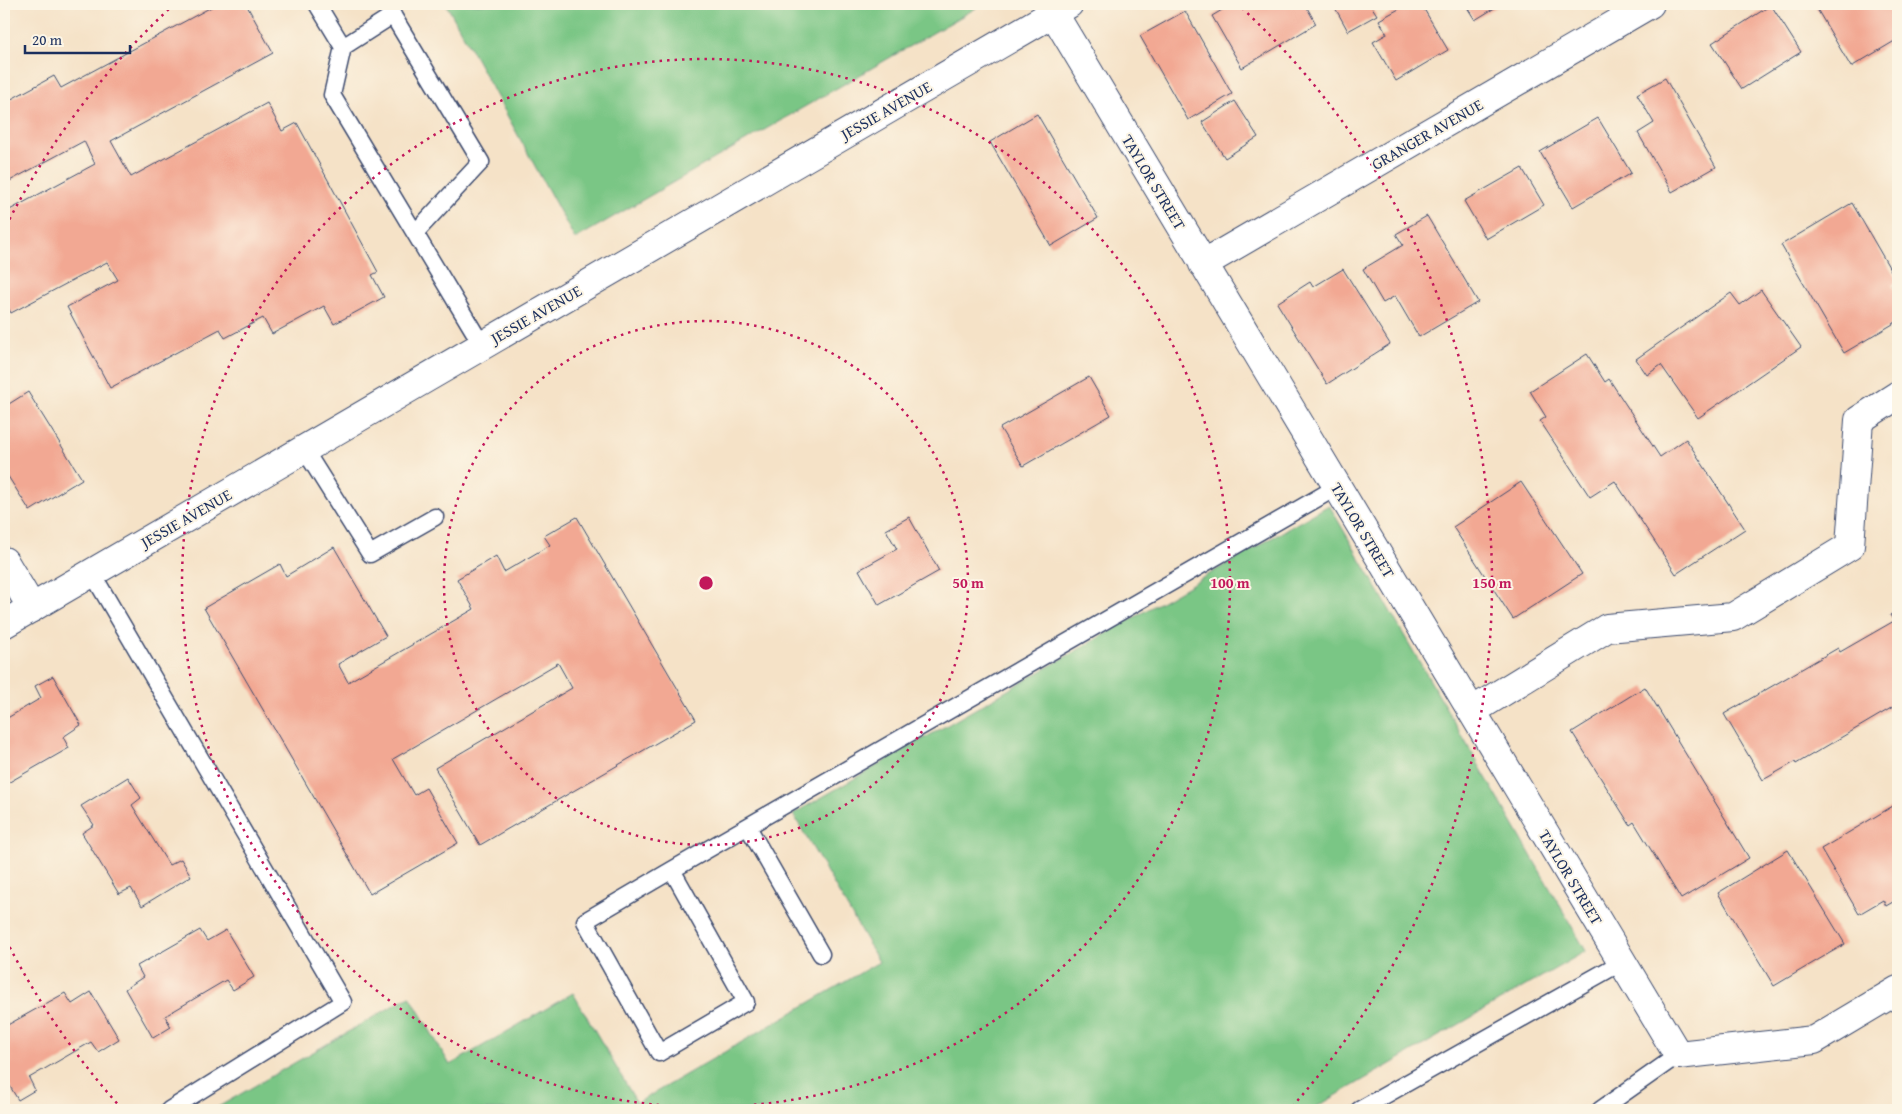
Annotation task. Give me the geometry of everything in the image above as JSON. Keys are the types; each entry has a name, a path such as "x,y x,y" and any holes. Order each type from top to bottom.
{"street":[{"name":"GRANGER AVENUE","path":"1203,264 1650,4"},
{"name":"TAYLOR STREET","path":"1057,7 1203,264 1678,1055"},
{"name":"JESSIE AVENUE","path":"4,624 1057,7"},
{"path":"1472,711 1607,628 1732,617 1850,546 1859,420 1898,395"},
{"path":"4,562 32,608"},
{"path":"1678,1055 1814,1040 1898,990"}],"lane":[{"path":"317,4 343,47"},
{"path":"415,233 481,162 389,9 343,47 332,95 482,345"},
{"path":"304,449 370,554 435,517"},
{"path":"672,870 746,1002 659,1052 585,921 672,870 1337,487"},
{"path":"92,573 343,1002 169,1110"},
{"path":"748,827 821,954"},
{"path":"1359,1110 1498,1030 1622,962"},
{"path":"1600,1110 1678,1055"}],"green space":[{"path":"446,4 983,4 575,239"},
{"path":"1329,505 1586,951 1311,1110 213,1110 410,996 450,1065 573,993 637,1103 879,962 793,814"}],"building":[{"path":"217,4 246,4 273,53 111,141 131,177 267,103 282,131 297,123 378,272 372,275 384,297 334,324 324,306 272,334 263,318 225,338 220,329 110,388 67,307 118,280 107,262 11,313 4,300 4,213 95,164 84,141 4,184 4,103 54,76 61,88"},
{"path":"1232,4 1305,4 1316,24 1242,68 1212,16"},
{"path":"1333,4 1370,4 1377,15 1348,31"},
{"path":"1408,4 1421,4 1448,50 1396,81 1373,42 1387,34 1379,20"},
{"path":"1465,4 1501,4 1475,20"},
{"path":"1814,4 1898,4 1898,39 1851,67"},
{"path":"1771,5 1801,52 1742,89 1712,43"},
{"path":"1185,11 1232,94 1188,120 1140,36"},
{"path":"1665,78 1716,167 1672,192 1638,133 1654,123 1637,94"},
{"path":"1235,101 1258,137 1225,158 1202,122"},
{"path":"1037,114 1098,218 1051,246 990,142"},
{"path":"1598,118 1631,173 1573,207 1540,152"},
{"path":"1522,168 1544,205 1486,239 1464,201"},
{"path":"1852,203 1897,281 1892,285 1898,296 1898,321 1844,353 1781,245"},
{"path":"1427,216 1478,302 1419,337 1395,296 1383,303 1363,269 1403,245 1396,234"},
{"path":"1343,269 1390,344 1327,384 1277,303 1310,282 1313,287"},
{"path":"1761,290 1801,347 1698,418 1661,365 1647,375 1636,359 1731,293 1740,305"},
{"path":"1587,354 1605,382 1609,379 1660,457 1686,439 1745,529 1676,574 1615,481 1590,497 1540,421 1546,417 1530,391"},
{"path":"1089,377 1111,415 1023,466 1000,428"},
{"path":"28,392 82,479 30,511 4,470 4,433 8,430 4,424 4,407"},
{"path":"1521,482 1582,574 1513,619 1453,527"},
{"path":"577,517 696,720 480,845 435,768 572,688 558,663 393,759 414,795 426,788 458,843 370,894 204,608 280,564 286,576 334,547 386,636 338,664 348,682 474,609 457,579 496,556 504,572 550,545 544,536"},
{"path":"909,517 939,571 879,605 859,570 897,549 886,530"},
{"path":"1898,610 1898,704 1796,764 1795,762 1763,780 1724,714 1838,648 1840,652 1894,621 1890,615"},
{"path":"53,676 81,725 63,737 69,748 6,784 4,780 4,720 41,698 35,686"},
{"path":"1645,687 1749,858 1681,899 1634,822 1630,825 1572,732"},
{"path":"128,777 141,798 132,805 169,865 181,859 191,876 142,906 131,888 119,894 82,833 94,825 81,806"},
{"path":"1898,803 1898,899 1886,906 1883,900 1859,914 1821,849"},
{"path":"1788,850 1845,944 1774,986 1718,893"},
{"path":"200,930 207,941 226,930 254,977 233,990 226,980 165,1016 171,1027 153,1038 125,989 143,977 137,966"},
{"path":"91,992 119,1039 98,1052 91,1042 29,1078 35,1090 18,1100 4,1076 4,1042 7,1040 4,1027 65,993 72,1004"}]}
